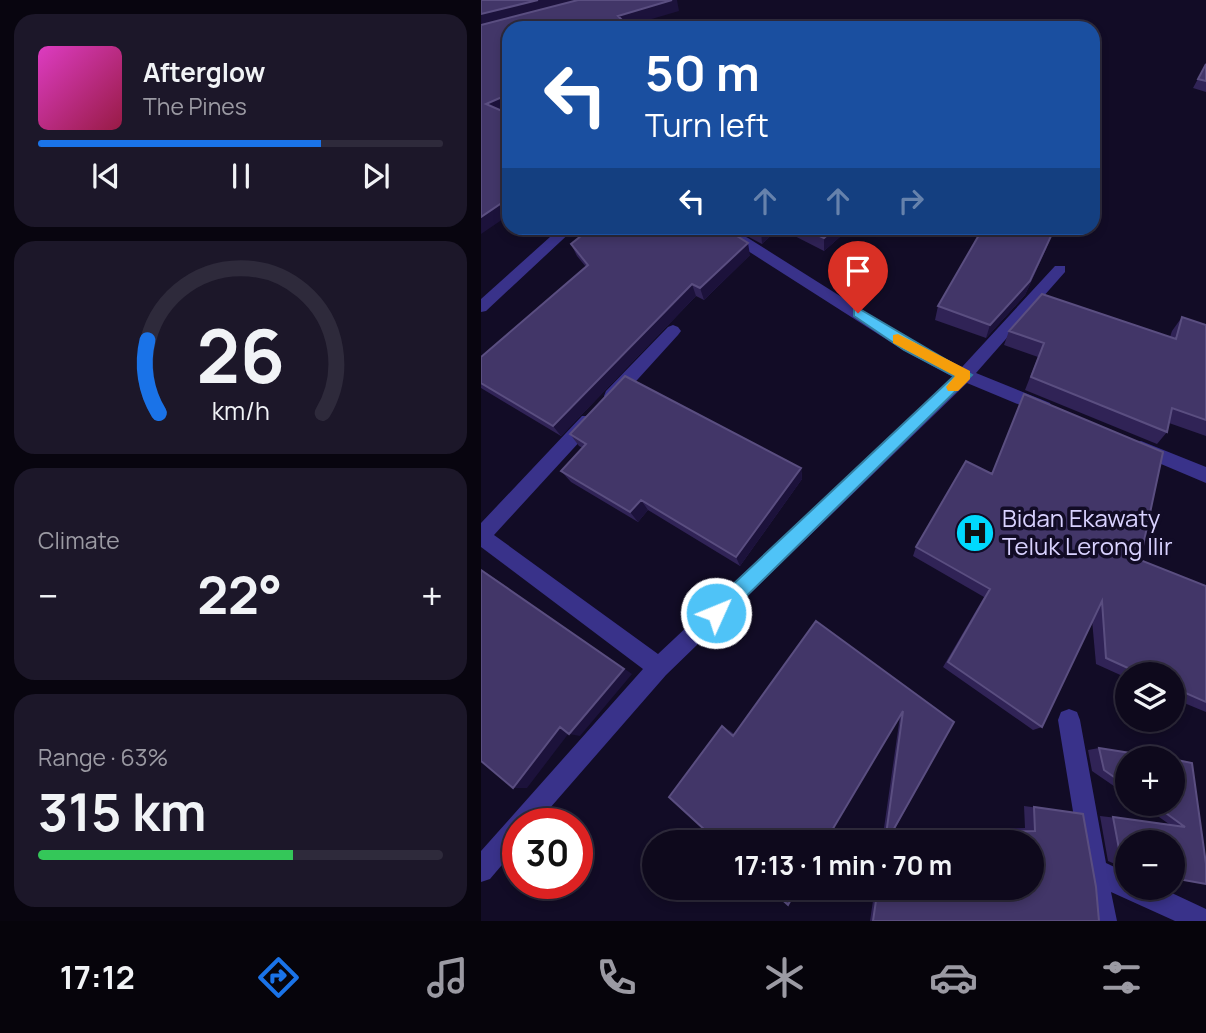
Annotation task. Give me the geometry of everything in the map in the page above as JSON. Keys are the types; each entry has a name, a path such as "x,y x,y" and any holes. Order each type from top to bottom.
{"street":[{"path":"481,307 560,235"},
{"path":"730,235 818,286 909,347 965,375 1054,412"},
{"path":"535,808 659,668 965,375 1060,269"},
{"path":"659,668 481,536 673,331"},
{"path":"1130,444 1206,475"},
{"path":"1069,720 1104,921"},
{"path":"481,870 502,846"},
{"path":"1096,871 1115,880"},
{"path":"1159,900 1204,921"}],"building":[{"path":"481,0 538,0 481,14"},
{"path":"578,0 672,0 618,16 623,21 502,21 502,97 486,104 502,111 502,203 481,217 481,25"},
{"path":"1206,64 1206,81 1198,79"},
{"path":"582,235 735,235 748,243 700,288 692,284 553,426 481,383 481,357 588,265 571,244"},
{"path":"979,235 1052,235 1030,281 990,325 938,306"},
{"path":"1042,294 1176,339 1182,317 1206,325 1206,420 1172,408 1167,432 1031,377 1044,343 1009,331"},
{"path":"625,376 801,468 736,557 641,500 630,512 561,471 586,444 570,434"},
{"path":"1024,394 1163,452 1140,560 1206,586 1206,702 1185,693 1185,662 1115,662 1106,658 1102,601 1042,727 948,662 990,589 916,547 966,461 992,474"},
{"path":"481,570 624,669 569,734 560,727 513,788 481,761"},
{"path":"816,621 954,722 893,830 887,830 903,711 832,830 705,830 669,797 722,726 733,736"},
{"path":"1099,748 1115,751 1115,778 1104,770"},
{"path":"1185,762 1192,763 1206,864 1206,884 1185,880 1185,830 1115,830 1113,817 1185,827 1170,816 1185,816"},
{"path":"1034,807 1083,814 1099,921 873,921 876,900 1044,900 1044,830 1035,830"}],"slow traffic":[{"path":"898,339 965,375 953,387"}],"place":[{"name":"Bidan Ekawaty Teluk Lerong Ilir","path":"975,533"}],"route":[{"path":"716,613 965,375 909,347 858,313"}]}
